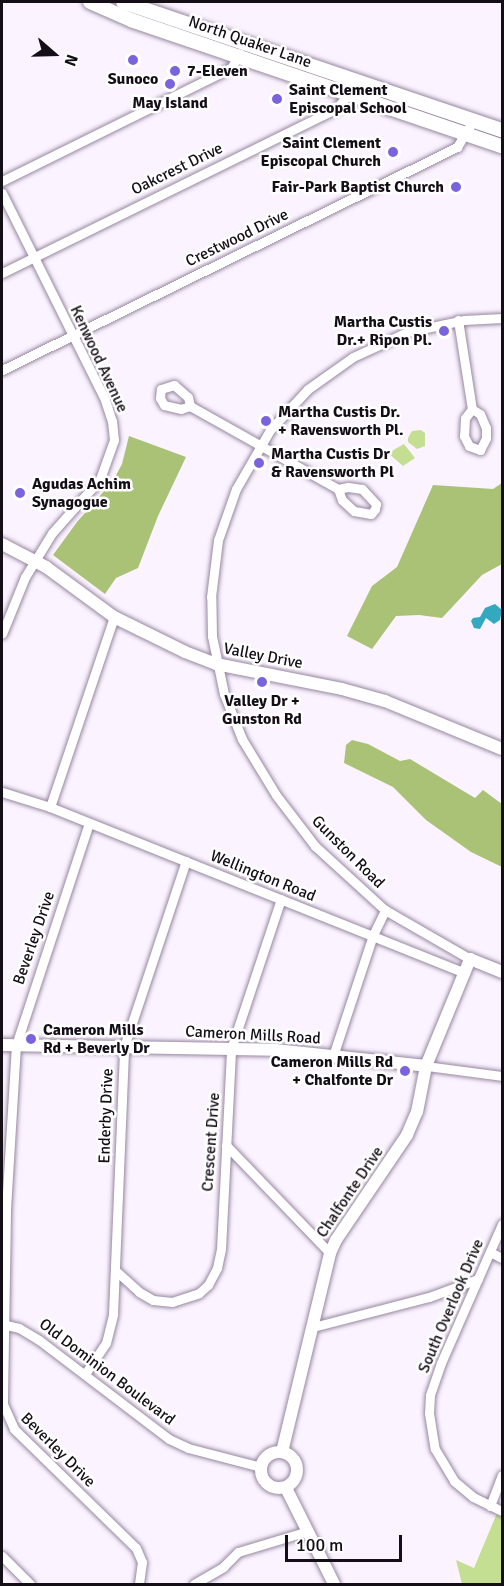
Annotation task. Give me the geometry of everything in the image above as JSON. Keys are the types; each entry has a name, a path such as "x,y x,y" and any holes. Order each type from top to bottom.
{"main road":[{"name":"North Quaker Lane","path":"90,2 131,20 241,50 352,87 502,130"},
{"name":"North Quaker Lane","path":"123,2 241,50"},
{"name":"North Quaker Lane","path":"352,87 502,146"}],"street":[{"path":"2,181 226,71 234,65 241,50"},
{"name":"Oakcrest Drive","path":"2,273 336,109 352,87"},
{"name":"Crestwood Drive","path":"2,370 457,147 473,120"},
{"name":"Kenwood Avenue","path":"2,193 110,411 114,440 100,479 57,526 20,587 2,634"},
{"name":"Gunston Road","path":"502,318 458,321 407,332 353,357 308,389 286,411 259,446 230,502 218,540 211,597 216,664 231,713 243,740 276,795 315,846 385,910 470,959 502,972"},
{"path":"458,321 472,409"},
{"path":"190,406 338,489"},
{"name":"Valley Drive","path":"2,544 36,561 114,617 160,641 216,664 342,689 385,701 502,746"},
{"path":"50,807 114,617"},
{"name":"Wellington Road","path":"2,792 50,807 465,973"},
{"name":"Beverley Drive","path":"89,823 16,1045 4,1209 3,1404 9,1423 136,1548 142,1562 139,1584"},
{"name":"Enderby Drive","path":"85,1374 106,1343 110,1332 116,1271 124,1047 186,861"},
{"name":"Crescent Drive","path":"116,1271 139,1292 162,1302 181,1301 199,1293 208,1285 217,1268 221,1249 231,1049 281,899"},
{"path":"333,1056 373,935 385,910"},
{"name":"Chalfonte Drive","path":"282,1452 330,1253 338,1236 407,1136 417,1112 426,1066 470,959"},
{"name":"Cameron Mills Road","path":"2,1045 231,1049 333,1056 502,1076"},
{"path":"226,1145 330,1253"},
{"name":"South Overlook Drive","path":"502,1224 434,1382 429,1403 429,1424 435,1449 450,1475 473,1497 502,1511"},
{"path":"490,1252 502,1258"},
{"path":"313,1327 410,1302 478,1280"},
{"name":"Old Dominion Boulevard","path":"2,1324 19,1328 39,1340 169,1439 188,1448 261,1467"},
{"path":"282,1452 292,1457 298,1468 295,1480 285,1488 279,1489 268,1485 261,1475 261,1467 269,1455 282,1452"},
{"path":"490,1506 502,1475"},
{"path":"285,1488 334,1584"},
{"path":"194,1584 223,1568 238,1552 308,1531"},
{"path":"2,1557 30,1584"}],"green space":[{"path":"421,430 425,433 425,446 417,449 408,442 408,438 412,431"},
{"path":"129,436 186,457 158,516 138,568 116,578 105,594 53,555 77,522 113,481 122,464"},
{"path":"404,444 415,458 403,466 388,453"},
{"path":"502,483 502,564 482,575 442,618 419,615 396,616 372,649 347,636 372,586 397,567 433,485 493,489"},
{"path":"352,740 368,744 400,761 410,759 475,798 483,790 502,804 502,867 471,852 426,820 393,787 344,763 346,745"},
{"path":"497,1513 502,1516 502,1584 462,1584 456,1560 474,1568"}],"water":[{"path":"495,604 502,610 500,620 494,624 486,618 480,629 474,628 471,621 473,618 480,617 485,608"}],"place":[{"name":"Sunoco","path":"133,60"},
{"name":"7-Eleven","path":"175,71"},
{"name":"May Island","path":"170,84"},
{"name":"Saint Clement Episcopal School","path":"277,99"},
{"name":"Saint Clement Episcopal Church","path":"393,152"},
{"name":"Fair-Park Baptist Church","path":"456,187"},
{"name":"Martha Custis Dr.+ Ripon Pl.","path":"444,331"},
{"name":"Martha Custis Dr. + Ravensworth Pl.","path":"266,421"},
{"name":"Martha Custis Dr & Ravensworth Pl","path":"259,463"},
{"name":"Agudas Achim Synagogue","path":"20,493"},
{"name":"Valley Dr + Gunston Rd","path":"262,682"},
{"name":"Cameron Mills Rd + Beverly Dr","path":"31,1039"},
{"name":"Cameron Mills Rd + Chalfonte Dr","path":"405,1071"}]}
